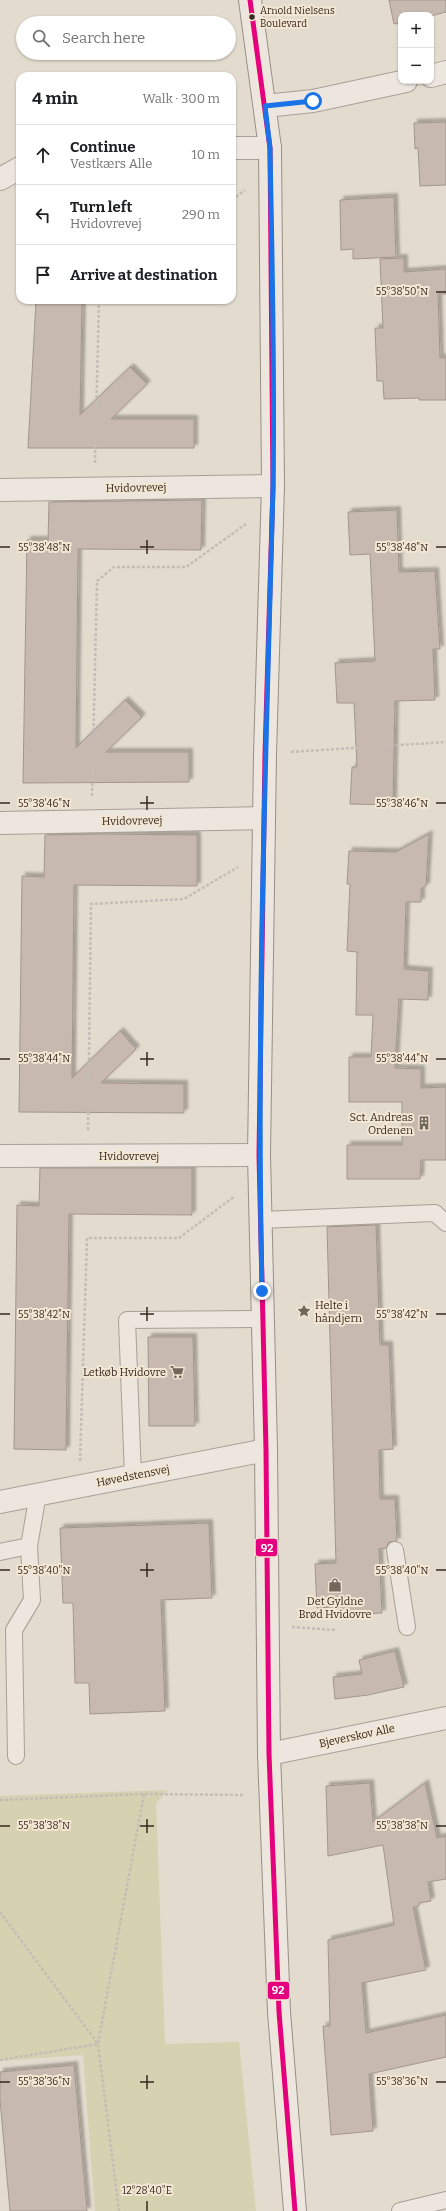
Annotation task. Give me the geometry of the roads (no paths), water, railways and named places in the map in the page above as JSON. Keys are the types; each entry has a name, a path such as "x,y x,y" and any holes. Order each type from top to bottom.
{"street":[{"path":"250,0 270,148 272,496 264,754 259,1155 266,1450 270,1795 279,2012 295,2211"},
{"path":"434,75 446,72"},
{"path":"265,106 313,101 398,83"},
{"path":"236,148 270,148"},
{"path":"0,179 16,170"},
{"name":"Hvidovrevej","path":"0,490 94,489 272,496"},
{"name":"Hvidovrevej","path":"0,823 264,818"},
{"name":"Hvidovrevej","path":"0,1156 259,1155"},
{"name":"Høvedstensvej","path":"0,1502 266,1450"},
{"name":"Bjeverskov Alle","path":"269,1754 446,1718"}],"lane":[{"path":"260,1220 435,1213 446,1223"},
{"path":"133,1476 127,1320 263,1319"},
{"path":"16,1756 14,1630 32,1600 29,1546 38,1494"},
{"path":"0,1552 29,1546"},
{"path":"395,1550 407,1626"},
{"path":"400,2211 446,2200"}],"place":[{"name":"Arnold Nielsens Boulevard","path":"252,17"},
{"name":"Sct. Andreas Ordenen","path":"424,1123"},
{"name":"Helte i håndjern","path":"304,1311"},
{"name":"Letkøb Hvidovre","path":"177,1372"},
{"name":"Det Gyldne Brød Hvidovre","path":"335,1585"}]}
